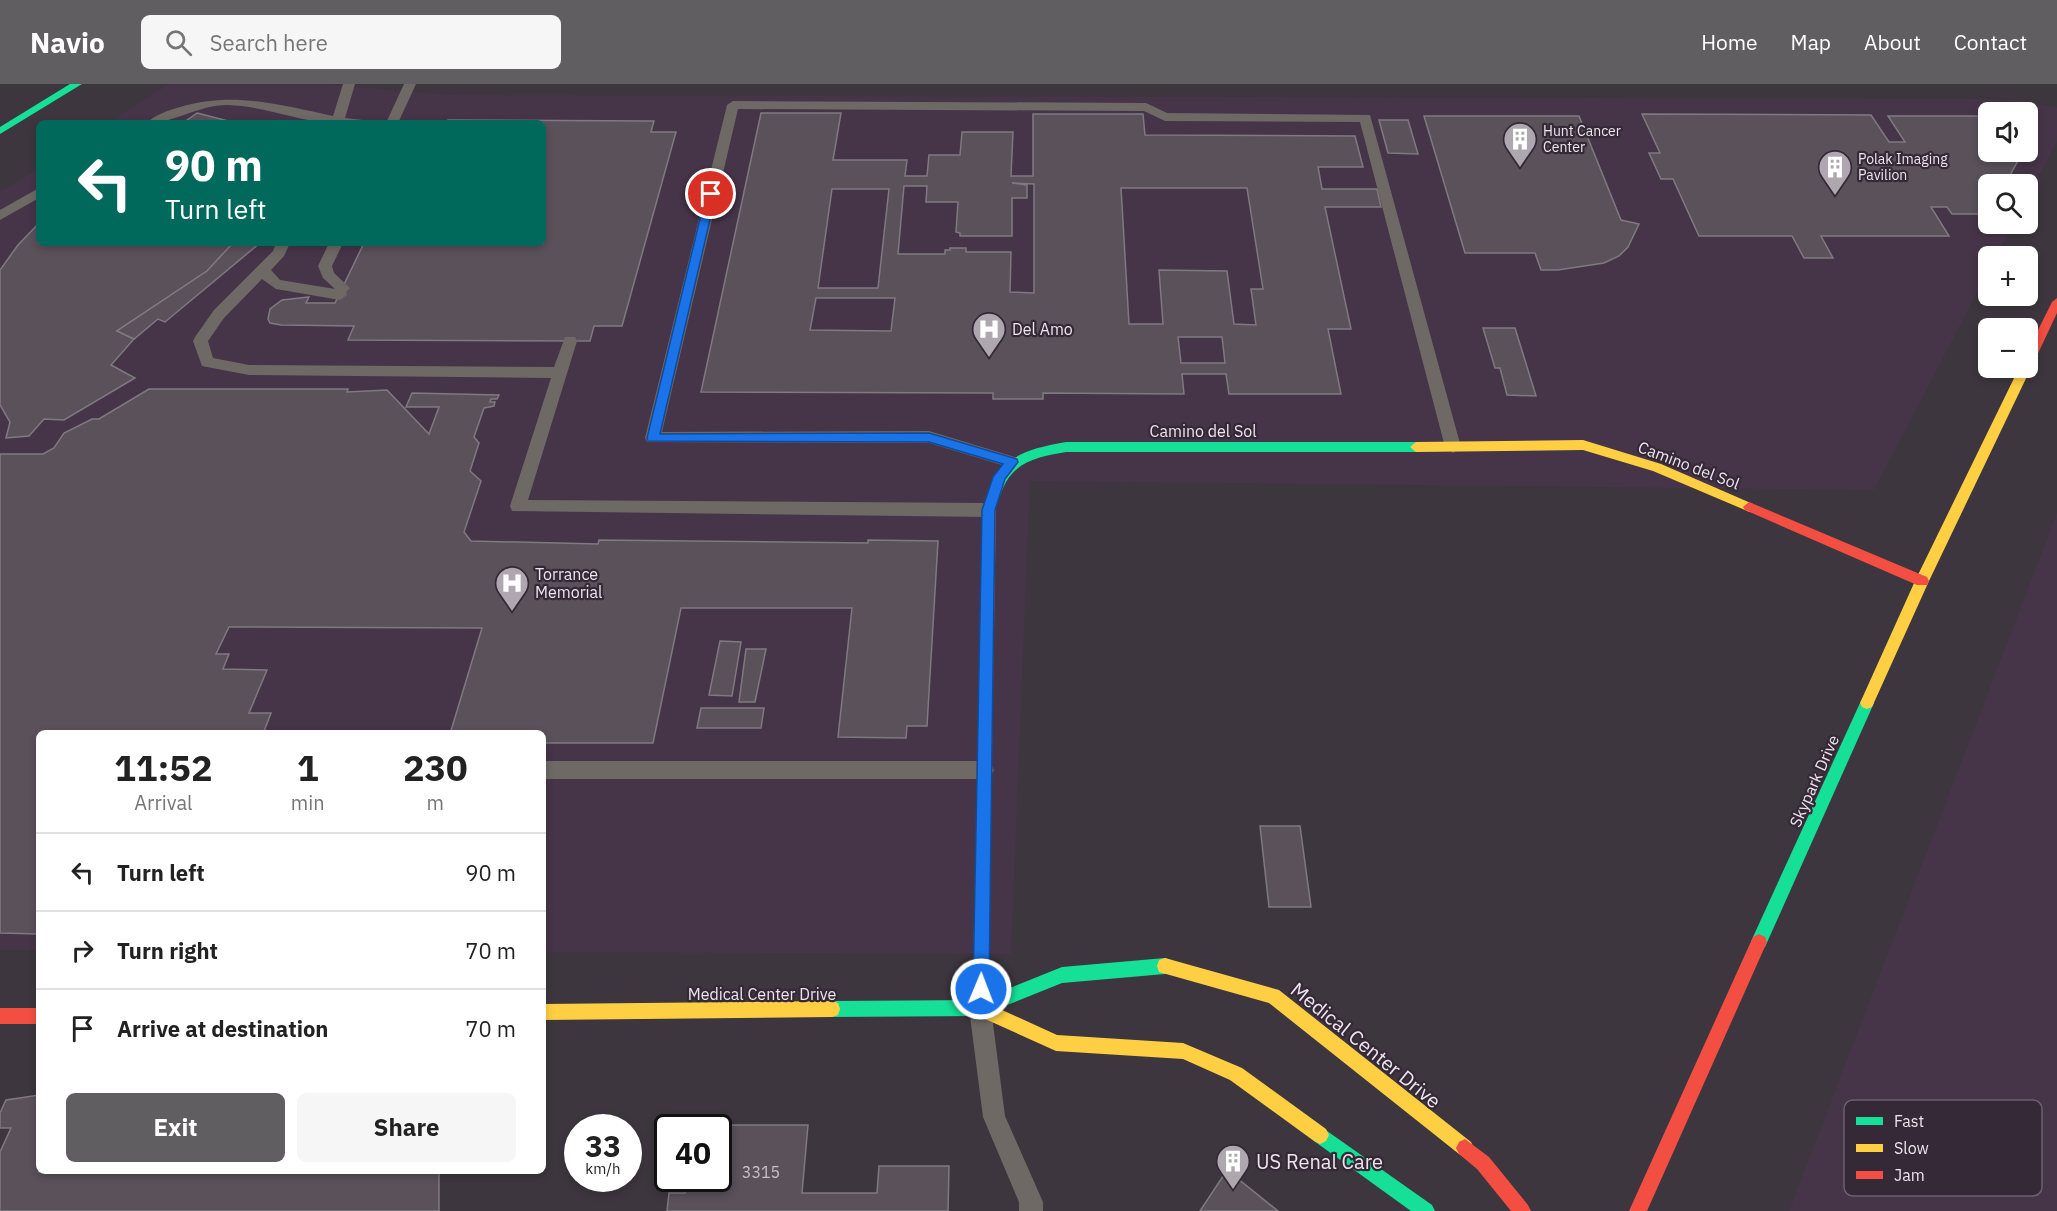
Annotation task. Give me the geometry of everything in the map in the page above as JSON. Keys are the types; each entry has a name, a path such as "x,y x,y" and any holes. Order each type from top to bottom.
{"street":[{"path":"0,131 77,84"},
{"path":"2038,341 2057,302"},
{"name":"Skypark Drive","path":"1638,1211 1922,581 2020,378"},
{"name":"Camino del Sol","path":"1012,462 1037,452 1066,447 1582,445 1657,467 1922,581"},
{"path":"980,1008 988,510 999,477 1012,462"},
{"name":"Medical Center Drive","path":"546,1012 980,1008 1062,975 1167,966 1273,996 1483,1163 1522,1211"},
{"name":"Medical Center Drive","path":"980,1008 1056,1043 1183,1051 1236,1074 1425,1211"},
{"path":"0,1016 36,1016"}],"lane":[{"path":"339,120 349,84"},
{"path":"393,120 410,84"},
{"path":"160,120 203,101 241,98 330,120"},
{"path":"1012,462 929,437 653,438 733,105 1146,107 1165,117 1365,118 1453,447"},
{"path":"0,216 36,194"},
{"path":"282,246 279,253 219,314 200,340 207,362 249,370 560,373"},
{"path":"262,270 276,284 341,292 328,275 325,266 335,246"},
{"path":"570,340 518,506 988,510"},
{"path":"546,770 984,770"},
{"path":"980,1008 994,1117 1031,1202 1031,1211"}],"shaded area":[{"name":"Torrance Memorial","path":"169,84 326,84 449,95 2019,99 2032,102 1978,102 1978,162 2038,162 2038,104 2057,108 2057,141 2038,177 2038,174 1978,174 1978,234 2008,234 2002,246 1978,246 1978,291 1874,490 1030,481 1011,954 546,952 546,730 36,730 36,950 0,950 0,192 36,170 36,246 546,246 546,120 113,120"},
{"path":"2057,513 2057,1211 1789,1211"}],"building":[{"path":"197,113 224,120 187,120"},
{"path":"761,113 841,113 833,160 907,160 905,176 927,176 929,155 960,155 962,132 1013,132 1011,176 1033,176 1033,114 1143,114 1145,135 1355,136 1363,167 1318,167 1322,189 1377,189 1381,207 1325,207 1351,329 1328,329 1341,394 1229,394 1226,374 1182,374 1184,394 1043,393 1043,399 993,399 993,393 701,392","holes":["1012,183 1034,184 1034,293 1010,292 1011,252 966,252 966,248 950,248 950,250 945,250 945,254 898,254 904,186 927,186 926,202 958,202 956,232 960,233 960,236 1012,236 1012,198 1027,198 1027,185","1121,188 1247,188 1263,289 1251,289 1256,325 1234,324 1227,271 1159,270 1163,324 1129,324","832,189 889,189 878,288 818,288","816,298 895,298 891,331 810,330","1178,337 1222,337 1225,363 1181,363"]},
{"name":"Polak Imaging Pavilion","path":"1642,114 1871,115 1889,142 1905,142 1888,116 1978,116 1978,162 2017,162 2011,174 1978,174 1978,214 1952,214 1947,207 1931,207 1949,236 1821,236 1833,258 1804,258 1792,236 1699,236 1673,179 1661,179 1649,153 1660,153"},
{"name":"Hunt Cancer Center","path":"1424,116 1579,116 1621,220 1639,224 1628,247 1619,256 1604,263 1558,270 1541,270 1535,253 1465,253"},
{"path":"546,120 654,121 651,132 676,132 622,326 594,326 590,341 348,340 354,326 281,325 270,323 268,319 270,309 282,300 309,297 306,303 335,303 363,246 546,246"},
{"path":"1379,120 1408,120 1418,154 1388,153"},
{"path":"36,226 36,246 230,246 207,271 117,331 134,339 111,365 135,378 64,420 44,419 29,436 6,438 10,422 0,405 0,270 18,245"},
{"path":"230,246 256,246 165,322 158,319 134,339 117,331 207,271"},
{"path":"1483,328 1515,328 1536,396 1507,395 1500,368 1495,368"},
{"path":"149,389 348,389 347,392 387,390 429,434 439,407 406,407 412,393 499,395 497,399 491,399 490,402 495,402 494,406 484,408 474,437 479,443 470,471 481,481 464,532 471,541 598,544 599,540 868,543 868,540 938,541 927,726 907,726 906,738 838,737 852,608 681,608 653,743 546,743 546,730 451,730 482,628 229,627 216,654 229,654 223,669 267,670 249,713 271,713 265,730 36,730 36,934 0,933 0,454 43,454 54,448 64,433 92,419 99,419"},
{"path":"720,641 741,642 732,696 709,695"},
{"path":"746,649 766,649 755,702 739,702"},
{"path":"701,708 764,708 761,728 697,728"},
{"path":"1260,826 1300,826 1311,907 1269,907"},
{"path":"36,1095 36,1174 439,1174 439,1211 0,1211 0,1152 11,1128 0,1128 0,1113 6,1100"},
{"path":"732,1125 808,1125 802,1193 877,1193 879,1166 949,1166 948,1211 667,1211 669,1193 732,1192"},
{"name":"US Renal Care","path":"1227,1170 1278,1211 1200,1211"}],"traffic: fast":[{"path":"0,131 77,84"},
{"path":"990,505 1002,478 1017,462 1037,453 1066,447 1416,447"},
{"path":"1759,942 1867,703"},
{"path":"832,1009 980,1008 1062,975 1165,966"},
{"path":"1320,1135 1426,1211"}],"traffic: slow":[{"path":"1867,703 1922,581 2020,378"},
{"path":"1416,447 1583,445 1657,467 1749,507"},
{"path":"1165,966 1273,996 1465,1148"},
{"path":"980,1008 1056,1043 1183,1051 1236,1074 1320,1135"},
{"path":"546,1012 832,1009"}],"traffic: jam":[{"path":"2038,341 2057,302"},
{"path":"980,1008 990,505"},
{"path":"1749,507 1922,581"},
{"path":"1638,1211 1759,942"},
{"path":"0,1016 36,1016"},
{"path":"1465,1148 1483,1163 1522,1211"}],"place":[{"name":"Hunt Cancer Center","path":"1520,168"},
{"name":"Polak Imaging Pavilion","path":"1835,196"},
{"name":"Del Amo","path":"989,358"},
{"name":"Torrance Memorial","path":"512,612"},
{"name":"US Renal Care","path":"1233,1190"}],"route":[{"path":"711,194 653,438 929,437 1012,462 999,477 988,510 981,989"}]}
